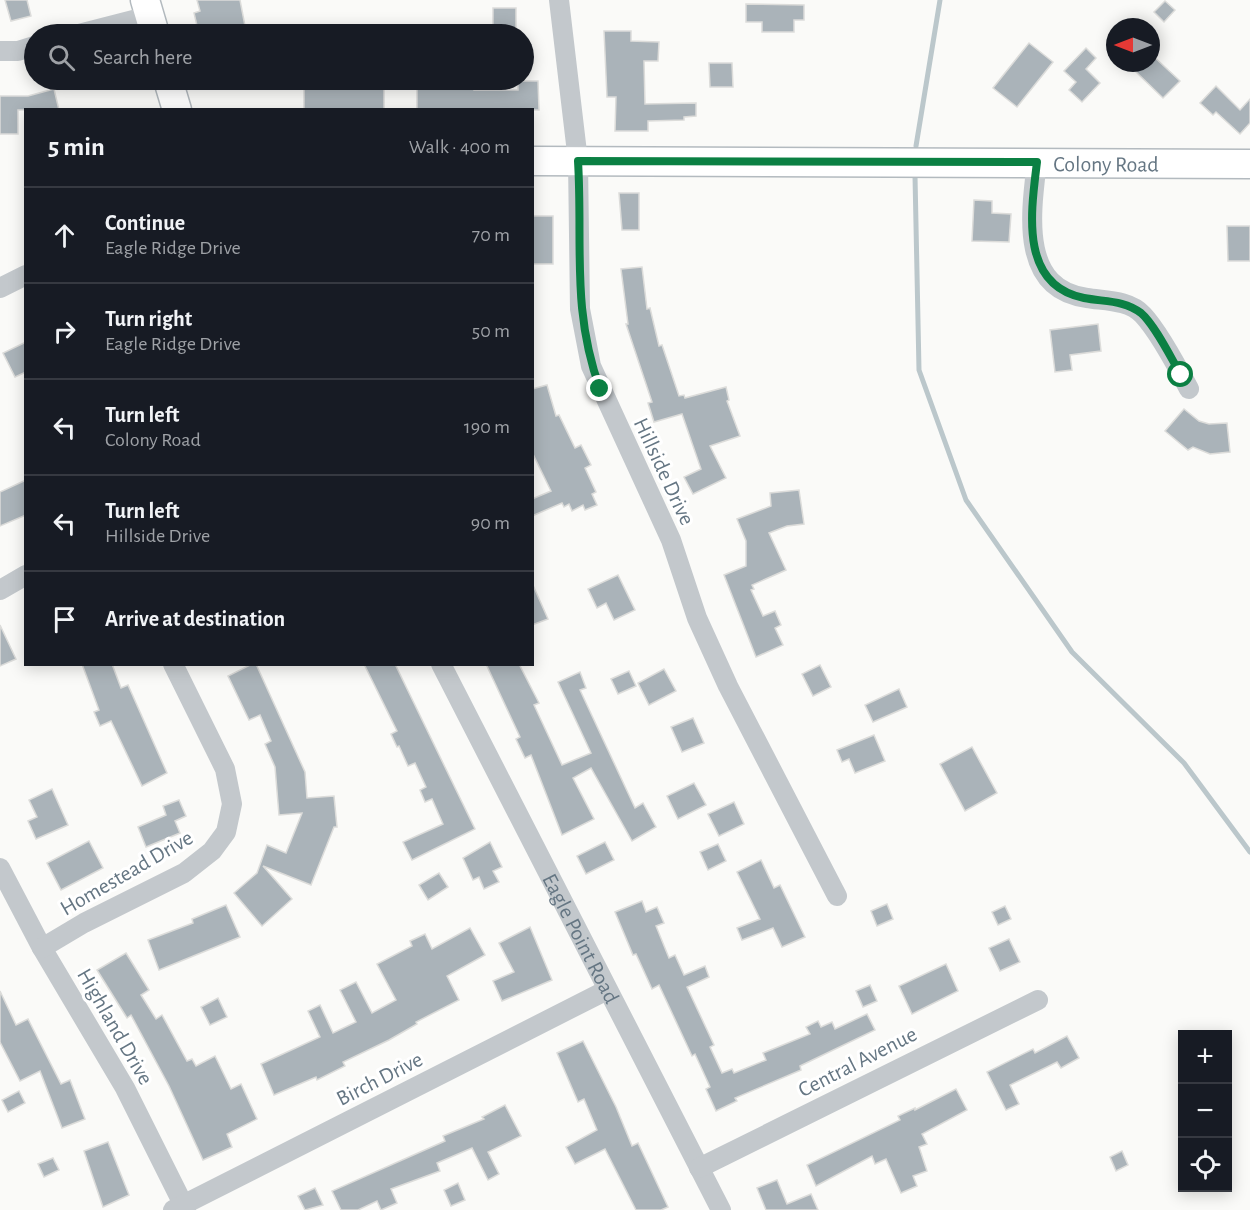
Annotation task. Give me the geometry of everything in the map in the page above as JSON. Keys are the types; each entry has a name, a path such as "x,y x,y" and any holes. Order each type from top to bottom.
{"street":[{"name":"Hillside Drive","path":"559,0 578,161 580,309 585,342 594,374 671,540 697,618 728,686 837,896"},
{"path":"121,24 150,17"},
{"path":"0,51 24,49"},
{"path":"171,90 176,108"},
{"name":"Colony Road","path":"534,161 1250,164"},
{"path":"1037,162 1031,220 1036,253 1044,275 1059,287 1081,297 1125,303 1143,315 1189,389"},
{"path":"0,288 24,276"},
{"path":"0,590 24,576"},
{"name":"Homestead Drive","path":"42,948 84,923 184,873 212,851 226,832 232,804 225,769 174,666"},
{"name":"Eagle Point Road","path":"442,666 721,1210"},
{"name":"Highland Drive","path":"0,868 42,948 125,1088 181,1208"},
{"name":"Birch Drive","path":"181,1208 607,990"},
{"name":"Central Avenue","path":"699,1168 1038,1000"}],"building":[{"path":"5,0 27,0 31,16 11,21"},
{"path":"197,0 240,0 245,24 197,24 194,13 200,11"},
{"path":"1165,1 1175,10 1164,22 1154,12"},
{"path":"746,4 804,5 804,20 794,20 794,32 762,32 762,22 746,22"},
{"path":"493,8 516,8 516,24 493,24"},
{"path":"604,31 631,31 631,41 659,42 658,61 644,61 645,104 696,103 696,116 684,117 684,120 648,121 648,131 615,131 616,97 607,97"},
{"path":"1029,43 1053,62 1017,107 993,88"},
{"path":"1086,48 1096,58 1086,69 1100,83 1082,102 1069,90 1076,82 1064,71"},
{"path":"1160,62 1180,81 1163,98 1136,72 1160,72"},
{"path":"709,63 732,63 733,87 710,87"},
{"path":"534,81 538,81 539,110 534,110 534,108 417,108 417,90 534,90"},
{"path":"1216,86 1240,110 1250,99 1250,123 1240,134 1216,112 1213,115 1200,103"},
{"path":"54,90 59,108 18,110 18,134 0,134 0,96 28,96"},
{"path":"304,90 384,90 384,108 304,108"},
{"path":"619,193 639,193 639,230 622,230"},
{"path":"974,200 992,201 992,213 1011,214 1009,242 972,241"},
{"path":"534,216 553,216 553,264 534,264"},
{"path":"1227,226 1250,226 1250,261 1228,261"},
{"path":"642,267 647,309 650,308 659,346 662,345 679,396 684,395 685,398 726,387 729,400 727,401 740,436 710,446 726,478 693,494 684,477 701,469 682,414 654,422 648,403 652,402 626,324 628,324 621,269"},
{"path":"1098,324 1101,351 1070,355 1072,370 1055,372 1050,330"},
{"path":"24,343 24,373 15,377 3,353"},
{"path":"547,385 556,416 559,415 575,448 581,445 591,465 585,468 596,492 592,494 597,505 585,510 583,505 572,511 569,504 564,507 562,503 534,515 534,498 551,491 534,456 534,388"},
{"path":"1184,409 1199,421 1209,424 1227,423 1230,452 1210,454 1193,447 1188,450 1165,431"},
{"path":"24,481 24,516 0,526 0,492"},
{"path":"799,490 804,524 787,526 769,533 786,570 752,585 754,589 751,590 763,616 775,611 781,625 775,628 783,645 756,657 724,575 746,566 746,541 737,519 771,506 770,493"},
{"path":"618,575 635,610 614,620 606,603 597,608 588,589"},
{"path":"534,588 548,619 534,624"},
{"path":"0,625 16,659 0,666"},
{"path":"820,665 831,687 813,696 802,674"},
{"path":"83,666 113,666 121,688 128,685 167,773 142,786 111,721 100,726 94,712 99,710"},
{"path":"248,666 257,666 305,772 307,798 334,796 337,827 334,827 311,885 263,866 292,899 262,926 234,893 257,873 267,845 286,853 302,813 279,815 275,767 265,744 271,741 260,715 249,720 228,676"},
{"path":"365,666 396,666 475,829 412,860 403,842 443,824 432,799 425,802 420,790 426,787 415,763 408,766 399,746 397,747 391,734 397,731"},
{"path":"487,666 520,666 539,703 534,705 562,765 591,753 558,682 580,672 586,688 580,690 635,808 643,803 656,827 632,841 591,768 573,778 594,819 562,835 531,755 525,758 516,739 520,737"},
{"path":"664,669 676,691 649,705 638,683"},
{"path":"629,671 636,686 618,694 611,679"},
{"path":"899,689 907,707 873,722 865,705"},
{"path":"693,718 704,743 682,752 671,727"},
{"path":"874,735 885,761 855,773 849,759 842,762 837,750"},
{"path":"972,747 997,793 965,811 940,764"},
{"path":"694,783 706,805 678,819 667,796"},
{"path":"52,789 68,825 36,839 28,821 37,817 29,800"},
{"path":"179,800 186,816 175,821 180,833 146,847 138,827 166,815 163,806"},
{"path":"734,802 744,824 719,836 708,814"},
{"path":"89,841 103,868 61,890 47,863"},
{"path":"490,842 502,867 493,871 499,882 484,889 479,877 473,880 463,858"},
{"path":"605,842 614,860 586,874 577,856"},
{"path":"718,844 726,861 708,870 700,852"},
{"path":"761,860 774,888 780,885 805,937 782,947 773,928 742,940 737,928 760,919 737,872"},
{"path":"439,873 448,887 428,900 419,885"},
{"path":"642,901 646,912 657,907 664,923 656,926 669,958 675,955 684,975 705,966 709,977 687,987 714,1045 710,1047 722,1073 732,1069 734,1073 766,1060 763,1053 810,1034 806,1027 818,1021 821,1027 832,1022 835,1029 867,1014 875,1030 800,1066 801,1070 735,1098 737,1101 716,1111 706,1089 710,1087 695,1054 692,1056 659,985 652,989 636,954 633,955 615,912"},
{"path":"887,904 893,919 877,926 871,911"},
{"path":"226,905 240,937 159,970 148,940 193,923 192,919"},
{"path":"1005,906 1011,919 998,925 992,912"},
{"path":"530,927 552,980 502,1001 493,981 514,972 499,943"},
{"path":"470,928 485,955 447,976 459,1000 416,1022 417,1024 389,1040 343,1062 345,1066 317,1080 316,1077 274,1095 261,1064 320,1037 308,1011 320,1005 333,1033 356,1022 340,990 356,982 372,1013 396,1000 377,964 412,946 410,941 425,934 432,949"},
{"path":"1009,939 1020,962 1000,971 989,948"},
{"path":"126,953 149,990 141,995 156,1019 162,1015 187,1061 192,1059 196,1066 215,1056 231,1089 241,1084 257,1119 227,1134 232,1147 203,1160 169,1086 131,1015 127,1018 97,970"},
{"path":"946,964 958,991 912,1014 899,986"},
{"path":"870,985 877,1001 863,1007 856,991"},
{"path":"0,991 16,1025 28,1019 61,1084 70,1080 85,1119 62,1128 40,1071 20,1081 0,1042"},
{"path":"218,998 227,1017 210,1025 201,1007"},
{"path":"1067,1036 1079,1058 1061,1068 1057,1062 1010,1085 1019,1104 1006,1110 987,1072 1033,1049 1035,1053"},
{"path":"583,1041 616,1107 632,1146 638,1143 668,1207 661,1210 636,1210 605,1149 575,1164 566,1147 597,1130 584,1099 578,1102 557,1053"},
{"path":"956,1089 967,1110 922,1134 927,1144 919,1147 927,1171 913,1176 917,1186 901,1193 886,1159 875,1164 872,1156 816,1186 807,1165 900,1120 898,1116"},
{"path":"19,1091 25,1103 8,1112 2,1100"},
{"path":"505,1105 521,1136 488,1152 499,1174 488,1180 472,1148 437,1163 440,1171 391,1189 397,1203 381,1210 377,1201 358,1210 341,1210 332,1191 445,1141 443,1136 484,1119 482,1117"},
{"path":"108,1142 129,1195 103,1207 84,1151"},
{"path":"1122,1151 1128,1165 1116,1171 1110,1157"},
{"path":"53,1158 59,1170 44,1177 38,1164"},
{"path":"777,1180 787,1204 811,1194 818,1210 766,1210 757,1188"},
{"path":"458,1183 465,1200 451,1206 444,1190"},
{"path":"315,1188 323,1205 305,1210 298,1196"}],"waterway":[{"path":"916,146 940,0"},
{"path":"915,176 919,370 966,500 1072,652 1184,763 1250,852"}],"route":[{"path":"600,389 585,342 580,309 578,161 1037,162 1031,220 1036,253 1044,275 1059,287 1081,297 1125,303 1143,315 1181,375"}]}
